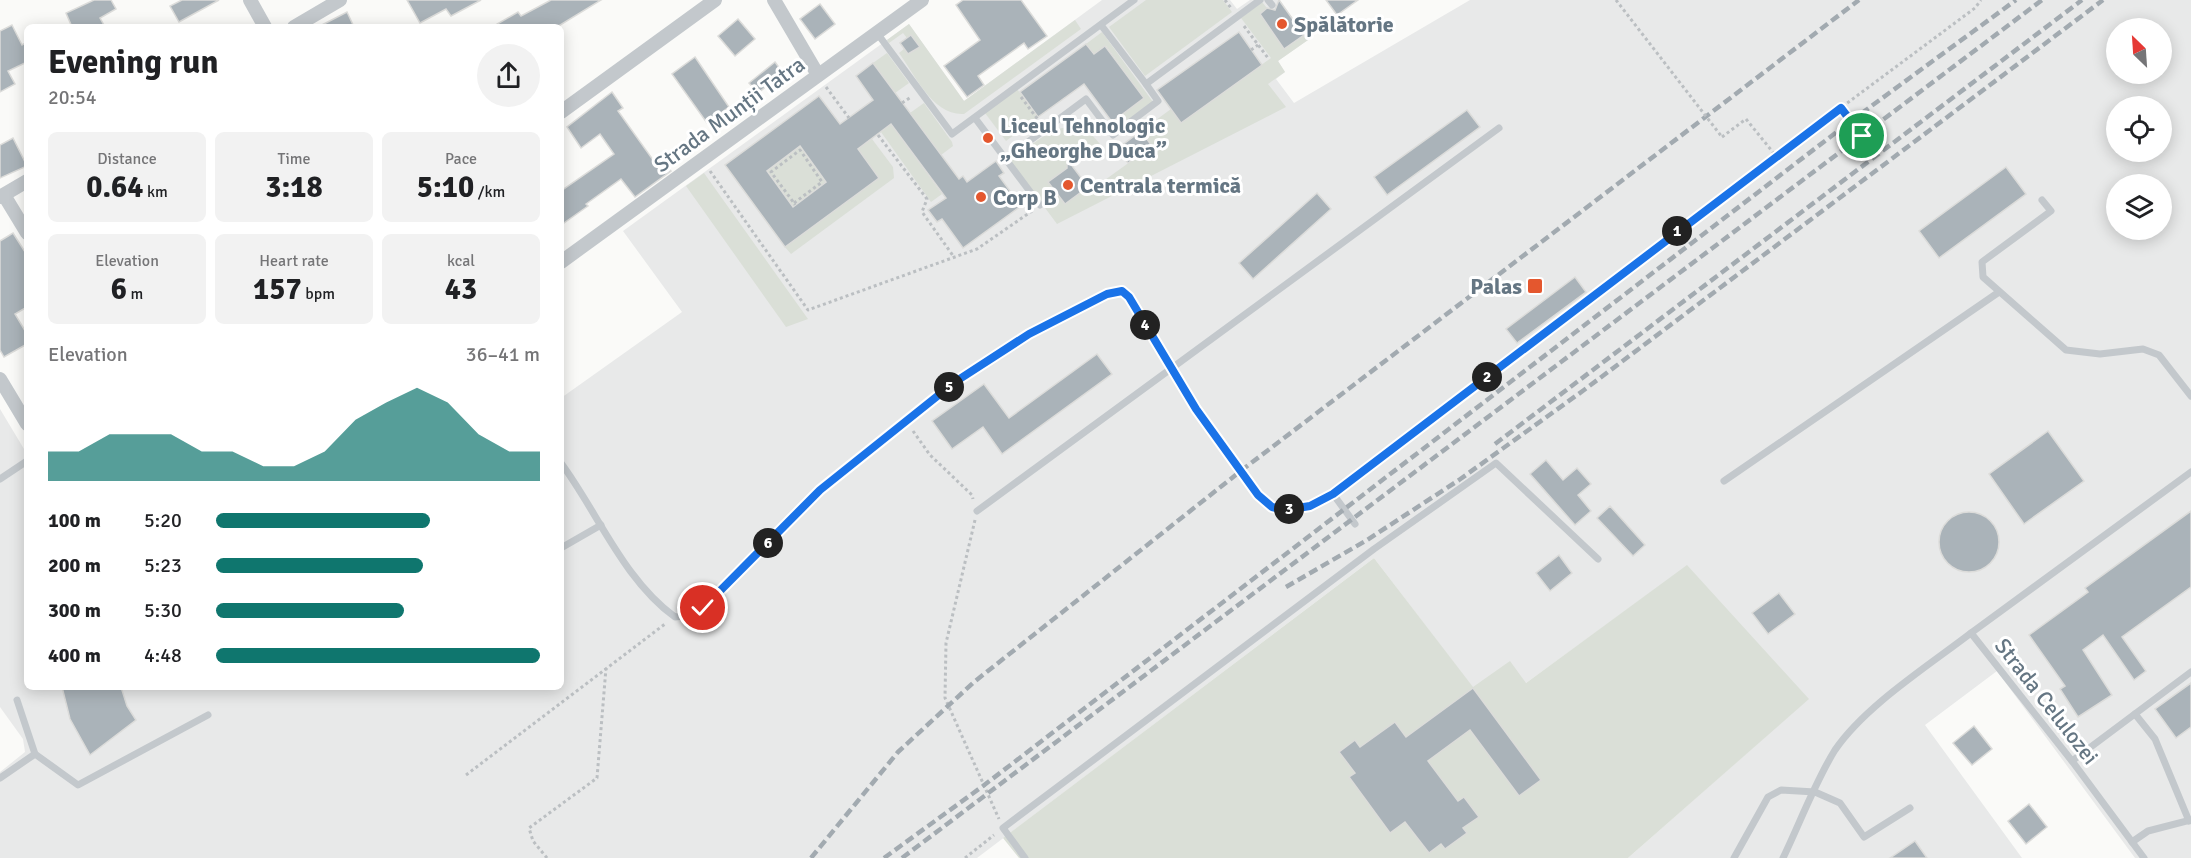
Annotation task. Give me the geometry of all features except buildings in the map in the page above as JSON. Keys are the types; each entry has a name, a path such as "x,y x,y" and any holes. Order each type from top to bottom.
{"street":[{"path":"250,0 263,24"},
{"path":"299,24 340,0"},
{"path":"564,110 715,0"},
{"path":"774,0 818,75"},
{"name":"Strada Munții Tatra","path":"564,260 922,0"},
{"path":"24,183 2,196 24,229"},
{"path":"0,379 24,419"}],"lane":[{"path":"877,33 952,134 1134,0"},
{"path":"1146,84 1260,0"},
{"path":"1005,159 1086,99 1113,135 1158,101 1101,24"},
{"path":"975,118 1040,205"},
{"path":"977,511 1499,128"},
{"path":"2042,200 2051,211 1982,262 1983,277 2066,350 2100,354 2143,349 2159,355 2191,396"},
{"path":"564,468 623,561 659,605 675,616 690,615 703,608 820,490 955,382 1029,334 1107,294 1122,291 1129,297 1196,409 1258,495 1272,507 1285,510 1310,506 1333,494 1600,291"},
{"path":"1724,481 1999,292"},
{"path":"0,479 24,463"},
{"path":"1024,858 1004,828 1364,556 1496,463 1598,559"},
{"path":"1971,633 2191,472"},
{"path":"1333,494 1355,524"},
{"path":"564,546 601,525"},
{"name":"Strada Celulozei","path":"1783,858 1835,751 1853,728 1877,706 1971,633 2072,760 2144,858"},
{"path":"2072,760 2191,672"},
{"path":"17,700 35,754 78,785 208,715"},
{"path":"2132,842 2148,831 2190,820 2155,740 2135,714"},
{"path":"0,778 35,754"},
{"path":"1734,858 1768,797 1781,790 1815,792 1840,803 1864,837 1910,808"}],"path":[{"path":"1226,0 1268,58"},
{"path":"1616,0 1722,137 1746,119 1776,156"},
{"path":"1600,291 1975,8 1981,0"},
{"path":"1251,50 1258,45"},
{"path":"818,75 849,118"},
{"path":"1015,88 1040,122"},
{"path":"1841,108 1864,139"},
{"path":"878,135 927,199 922,212 954,257"},
{"path":"799,149 823,183 795,204 770,170 799,149"},
{"path":"702,160 808,310 977,249 1040,205"},
{"path":"906,422 930,455 972,495 977,511 946,643 945,698 1004,828 965,858"},
{"path":"466,775 675,616"},
{"path":"547,858 533,841 530,828 597,778 606,668"}],"shaded area":[{"path":"1102,0 1230,0 1237,9 1250,0 1280,0 1308,40 1278,61 1285,72 1276,79 1294,103 1470,0 2191,0 2191,858 2135,858 1997,671 1925,725 2022,858 1628,858 1808,699 1687,566 1526,683 1473,688 1374,558 977,858 0,858 0,772 25,752 23,739 0,707 0,409 24,449 24,690 564,690 564,396 682,312 623,231 909,24 964,101"},
{"path":"1146,0 1223,0 1232,12 1145,76 1109,27"},
{"path":"1262,2 1267,8 1260,14 1284,49 1305,35 1308,40 1278,61 1285,72 1268,84 1286,107 1057,224 1010,161 1055,131 1066,127 1078,128 1089,133 1100,144 1049,182 1065,204 1088,187 1091,190 1152,146 1141,131 1171,109 1181,122 1271,58 1241,18"},
{"path":"1075,20 1081,29 964,114 953,113 943,108 918,82 899,53 904,49 909,54 919,47 911,35 907,38 903,33 889,43 887,40 909,24 964,101"},
{"path":"1102,32 1153,102 1117,129 1112,122 1144,98 1106,46 1094,54 1086,44"},
{"path":"887,53 909,83 895,93 873,63"},
{"path":"1017,89 1038,117 1006,141 985,113"},
{"path":"924,103 952,142 953,146 941,155 910,113"},
{"path":"891,124 942,194 931,202 881,132"},
{"path":"872,139 893,167 894,178 791,254 785,247 858,149"},
{"path":"800,146 826,182 793,207 767,171"},
{"path":"704,173 808,319 786,327 686,186"},
{"path":"1374,558 1473,687 1510,661 1526,683 1687,565 1809,699 1628,858 1019,858 1003,838"}],"railway":[{"path":"811,858 898,752 974,682 1242,470 1859,0"},
{"path":"884,858 983,786 1851,121 2016,0"},
{"path":"902,858 2042,0"},
{"path":"1495,444 2082,0"},
{"path":"1286,587 1367,540 1459,480 1584,390 2103,0"}],"place":[{"name":"Spălătorie","path":"1282,24"},
{"name":"Liceul Tehnologic „Gheorghe Duca”","path":"988,138"},
{"name":"Centrala termică","path":"1068,185"},
{"name":"Corp B","path":"981,197"},
{"name":"Palas","path":"1535,286"}],"route":[{"path":"703,608 820,490 955,382 1029,334 1107,294 1122,291 1129,297 1196,409 1258,495 1272,507 1285,510 1310,506 1333,494 1841,108 1862,136"}]}
